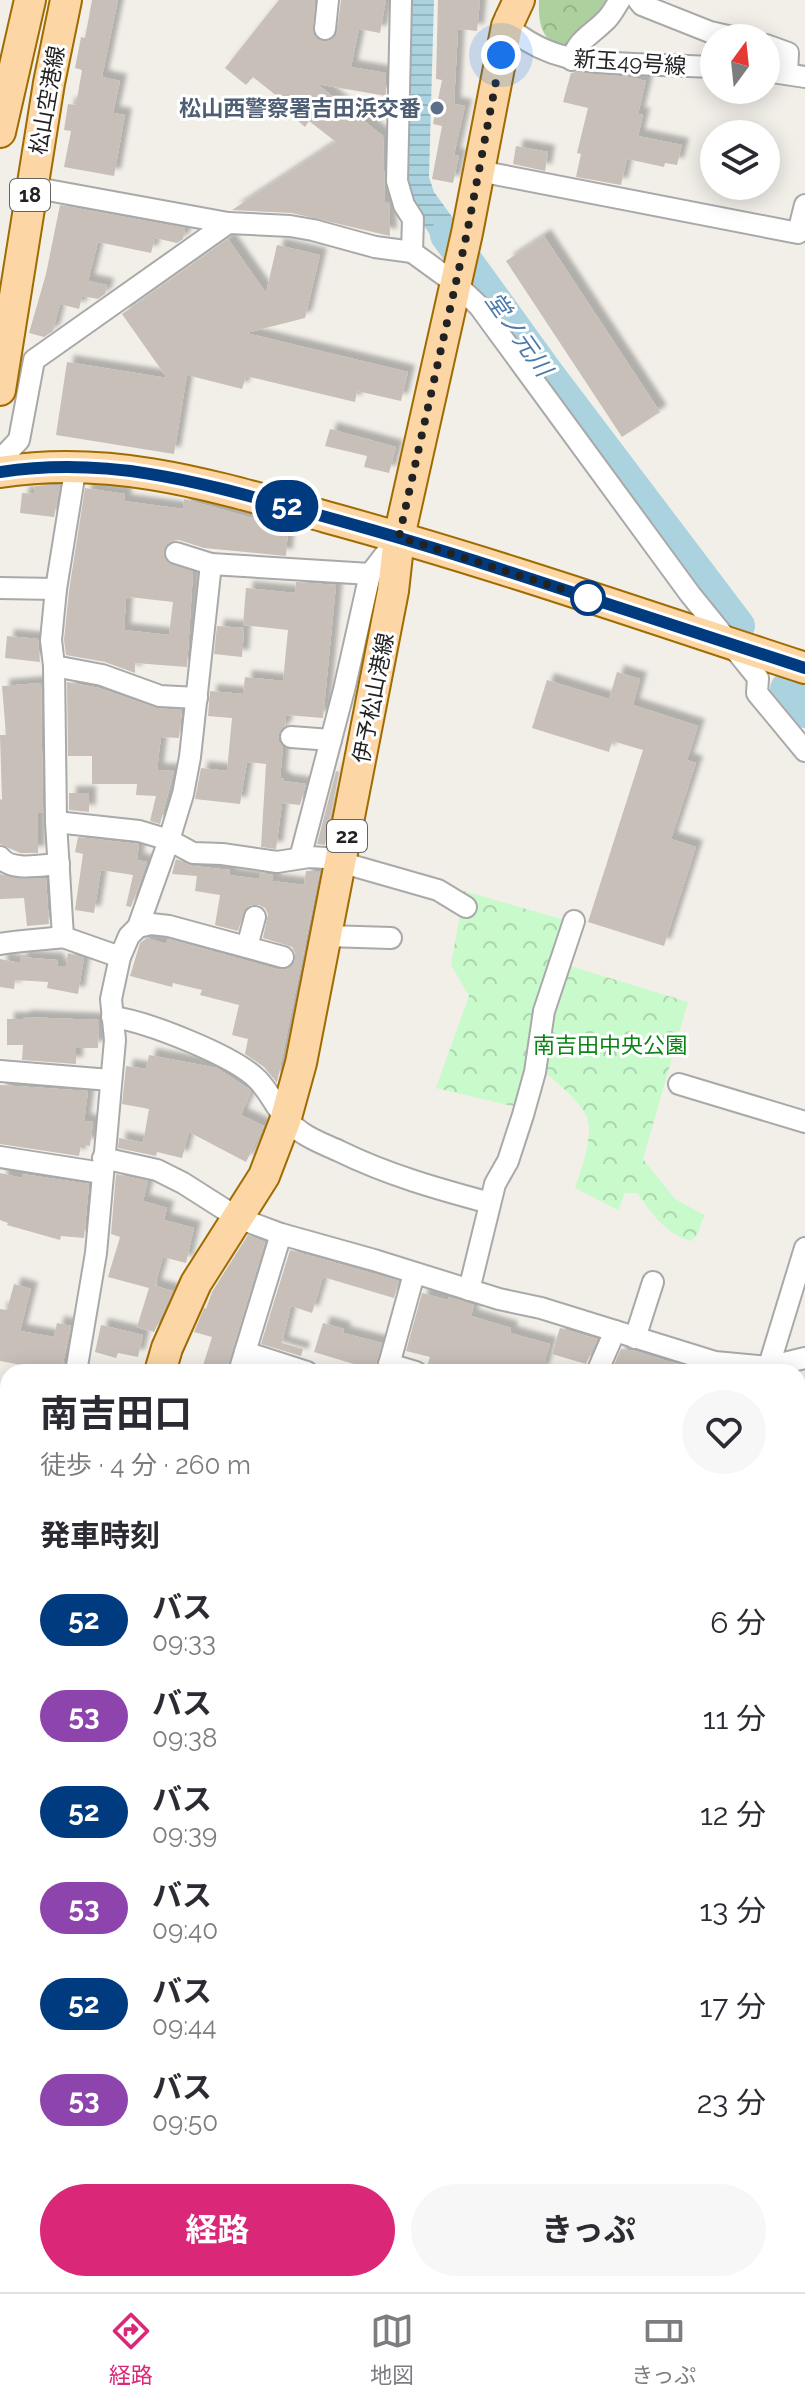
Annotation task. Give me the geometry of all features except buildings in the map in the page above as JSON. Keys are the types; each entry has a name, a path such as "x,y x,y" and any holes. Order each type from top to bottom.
{"main road":[{"name":"松山空港線","path":"0,132 30,0"},
{"name":"松山空港線","path":"0,276 33,79 51,0"},
{"name":"松山空港線","path":"0,390 31,187 66,0"},
{"name":"伊予松山港線","path":"162,1364 196,1283 264,1176 285,1121 301,1063 393,591 399,537 467,233 510,9"},
{"path":"0,472 35,466 76,465 158,474 200,483 399,537 805,668"}],"street":[{"path":"325,29 328,0"},
{"path":"401,0 397,181 404,205 413,219 412,252"},
{"path":"572,60 575,48 607,20 620,0"},
{"path":"638,0 642,5 700,28"},
{"name":"新玉49号線","path":"510,9 522,39 572,60 700,67"},
{"path":"780,50 788,53 786,74"},
{"path":"479,171 798,233 805,205"},
{"path":"31,187 228,223 313,230 375,247 412,252 457,279 728,643 758,678 757,693 805,751"},
{"path":"0,460 19,440 34,360 228,223"},
{"path":"63,937 51,640 76,465"},
{"path":"300,858 370,574 399,537"},
{"path":"176,553 211,564 370,574"},
{"path":"77,1364 96,1253 115,1040 111,999 120,957 129,936 138,927 186,782 211,564"},
{"path":"0,588 56,589"},
{"path":"54,666 102,675 160,696 197,698"},
{"path":"291,737 331,740"},
{"path":"56,822 139,831 169,840 193,853 277,862 317,857 342,862 438,890 466,907"},
{"path":"0,857 4,863 13,866 59,864"},
{"path":"247,947 255,917"},
{"path":"469,1290 495,1184 508,1161 535,1072 544,1011 574,921"},
{"path":"138,927 151,924 169,926 283,957"},
{"path":"327,936 391,938"},
{"path":"0,944 23,939 63,937 120,957"},
{"path":"112,1017 154,1028 220,1055 243,1068 258,1080 285,1121 303,1134 422,1185 490,1203"},
{"path":"0,1071 110,1080"},
{"path":"679,1084 805,1122"},
{"path":"0,1157 157,1170 238,1218 281,1234 730,1364"},
{"path":"241,1364 281,1234"},
{"path":"770,1364 805,1248"},
{"path":"389,1364 414,1274"},
{"path":"635,1338 653,1282"},
{"path":"601,1364 615,1331"},
{"path":"245,1352 282,1364"},
{"path":"785,1364 805,1358"}],"green space":[{"path":"539,0 613,0 568,50 552,42 543,32"},
{"name":"南吉田中央公園","path":"464,891 565,920 554,961 688,1002 643,1159 675,1199 704,1215 698,1233 691,1241 666,1228 637,1193 625,1193 618,1210 575,1188 588,1142 587,1117 566,1090 530,1062 516,1107 436,1088 469,996 451,965"}],"water":[{"path":"407,0 434,0 429,177 434,192 453,218 445,258 406,194"}],"waterway":[{"name":"堂ノ元川","path":"447,235 545,371 738,626"},
{"name":"堂ノ元川","path":"787,689 805,711"}],"bus line":[{"name":"52","path":"0,472 35,466 76,465 117,468 200,483 399,537 805,668"}],"place":[{"name":"松山西警察署吉田浜交番","path":"437,108"}],"route":[{"path":"501,55 467,233 399,537 603,602 588,598"}]}
